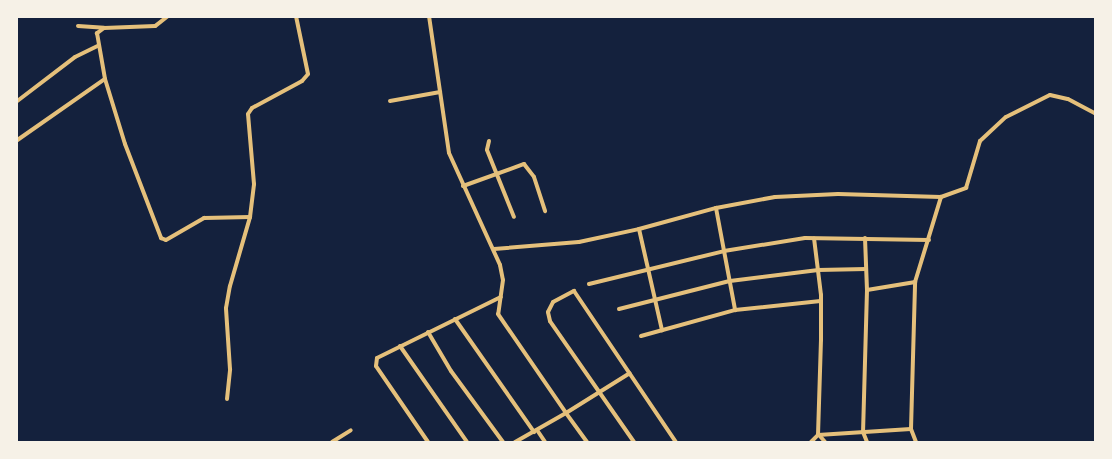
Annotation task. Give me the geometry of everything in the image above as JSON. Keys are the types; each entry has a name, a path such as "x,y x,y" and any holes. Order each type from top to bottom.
{"street":[{"path":"78,26 104,28 155,26 168,16"},
{"path":"227,399 230,369 226,308 250,217 254,184 248,114 252,108 302,81 308,74 296,16"},
{"path":"429,16 449,153 494,249 503,280 498,314 587,442"},
{"path":"104,28 97,33 105,78 125,144 161,238 166,240 204,218 250,217"},
{"path":"16,102 75,57 98,46"},
{"path":"16,141 105,78"},
{"path":"390,100 440,92"},
{"path":"494,249 579,242 639,229 716,208 785,196 837,194 941,197 966,188 980,141 1006,117 1050,95 1068,99 1095,114"},
{"path":"489,141 486,147 495,175 514,218"},
{"path":"463,186 525,164 534,177 545,211"},
{"path":"916,442 911,429 915,282 941,197"},
{"path":"716,208 735,310"},
{"path":"639,229 662,330"},
{"path":"589,284 724,250 814,238 929,240"},
{"path":"814,238 821,301 818,435 825,442"},
{"path":"865,238 867,290 862,432 867,442"},
{"path":"619,309 730,281 818,270 866,268"},
{"path":"867,290 915,282"},
{"path":"634,442 550,321 548,312 553,302 574,291 676,442"},
{"path":"428,442 376,366 377,358 501,297"},
{"path":"641,336 735,310 821,301"},
{"path":"455,319 545,442"},
{"path":"428,332 451,371 503,442"},
{"path":"400,346 413,369 467,442"},
{"path":"515,442 630,373"},
{"path":"811,442 818,435 911,429"},
{"path":"332,442 351,430"}]}
